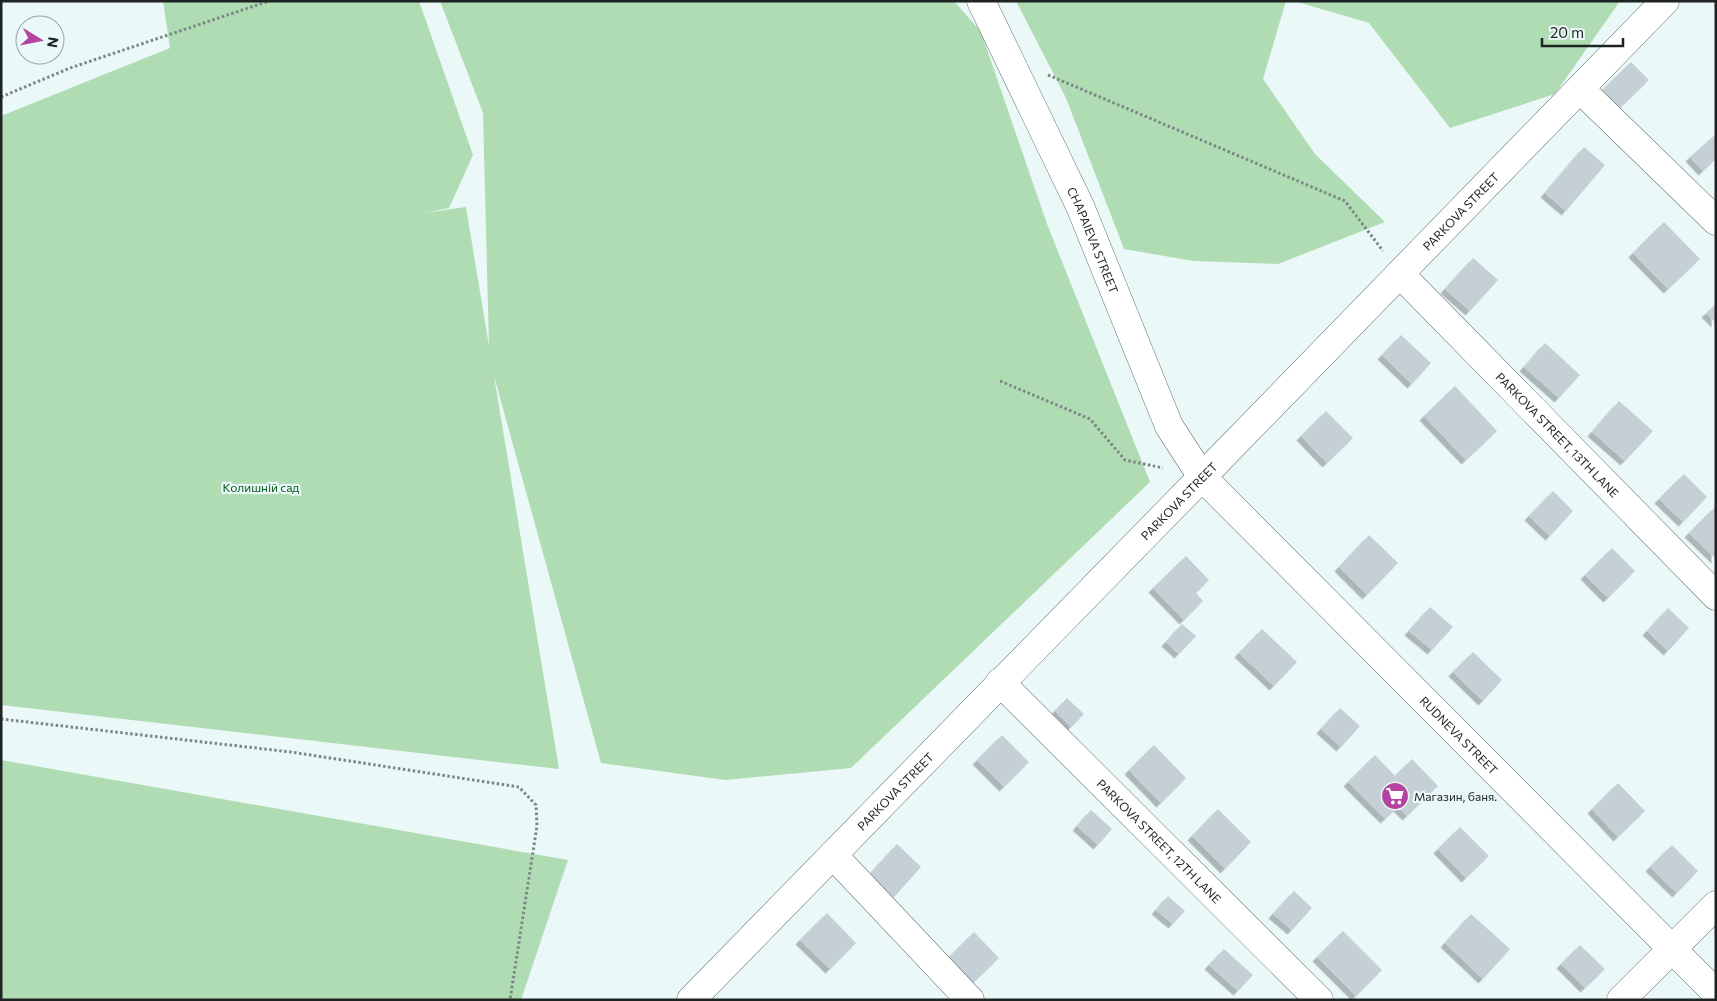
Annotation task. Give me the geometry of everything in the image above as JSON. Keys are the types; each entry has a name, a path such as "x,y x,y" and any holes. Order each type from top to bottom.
{"street":[{"name":"CHAPAIEVA STREET","path":"981,1 1080,206 1169,426 1202,477"},
{"name":"PARKOVA STREET","path":"691,1000 1665,1"},
{"path":"1580,89 1716,221"},
{"name":"PARKOVA STREET, 13TH LANE","path":"1400,274 1716,596"},
{"name":"RUDNEVA STREET","path":"1202,477 1716,993"},
{"name":"PARKOVA STREET, 12TH LANE","path":"1000,682 1318,1000"},
{"path":"833,855 970,1000"},
{"path":"1621,1000 1716,905"}],"path":[{"path":"1,97 70,68 269,1"},
{"path":"1008,58 1346,201 1400,274"},
{"path":"1000,381 1090,419 1124,460 1202,477"},
{"path":"1,719 291,752 519,786 536,805 537,826 510,1000"}],"green space":[{"name":"Колишній сад","path":"163,1 419,1 473,155 449,208 424,213 466,207 489,346 483,113 440,1 954,1 981,32 1047,224 1150,482 851,768 725,780 601,763 494,376 559,769 1,705 1,116 170,48"},
{"path":"1016,1 1286,1 1263,79 1315,154 1385,222 1278,264 1193,261 1124,249 1066,98"},
{"path":"1294,1 1620,1 1555,94 1450,128 1369,23"},
{"path":"1,760 568,860 521,1000 1,1000"}],"building":[{"path":"1631,62 1649,80 1619,109 1601,91"},
{"path":"1716,134 1716,159 1703,171 1690,157"},
{"path":"1584,147 1605,165 1566,211 1545,193"},
{"path":"1664,222 1700,259 1668,289 1633,253"},
{"path":"1473,258 1498,280 1470,311 1445,289"},
{"path":"1716,304 1716,323 1706,313"},
{"path":"1401,335 1431,363 1412,384 1382,355"},
{"path":"1545,343 1580,375 1559,398 1524,367"},
{"path":"1455,386 1497,431 1466,460 1424,416"},
{"path":"1619,401 1653,431 1625,461 1592,432"},
{"path":"1326,411 1353,438 1327,463 1301,436"},
{"path":"1684,474 1707,497 1683,522 1659,499"},
{"path":"1553,491 1573,511 1550,536 1529,516"},
{"path":"1716,506 1716,559 1689,533"},
{"path":"1369,535 1398,563 1367,595 1339,567"},
{"path":"1612,548 1635,571 1608,598 1585,575"},
{"path":"1186,556 1209,580 1196,593 1203,601 1184,620 1153,588"},
{"path":"1430,607 1453,627 1432,650 1409,631"},
{"path":"1668,608 1689,628 1668,651 1647,631"},
{"path":"1182,624 1196,636 1179,654 1166,642"},
{"path":"1262,629 1297,662 1274,686 1239,653"},
{"path":"1473,652 1502,680 1483,701 1453,672"},
{"path":"1067,698 1084,714 1071,727 1055,711"},
{"path":"1340,708 1360,726 1341,747 1321,729"},
{"path":"1002,735 1029,762 1004,787 977,760"},
{"path":"1154,745 1186,778 1161,803 1129,770"},
{"name":"Магазин, баня.","path":"1375,755 1395,776 1412,759 1438,786 1407,816 1398,807 1385,819 1348,782"},
{"path":"1618,783 1645,811 1618,837 1592,809"},
{"path":"1218,809 1251,842 1225,869 1192,836"},
{"path":"1091,810 1112,829 1098,845 1077,826"},
{"path":"1460,827 1489,856 1466,878 1438,849"},
{"path":"897,844 921,867 893,898 869,875"},
{"path":"1672,845 1698,871 1677,893 1650,867"},
{"path":"1294,891 1312,908 1292,930 1273,914"},
{"path":"1168,896 1185,911 1173,924 1156,910"},
{"path":"827,913 856,943 830,969 800,940"},
{"path":"1471,914 1510,949 1483,979 1445,943"},
{"path":"1343,931 1382,970 1356,996 1317,957"},
{"path":"974,932 999,958 974,982 949,957"},
{"path":"1580,945 1605,969 1585,988 1561,964"},
{"path":"1224,949 1253,975 1238,991 1209,965"}],"place":[{"name":"Магазин, баня.","path":"1395,796"}]}
